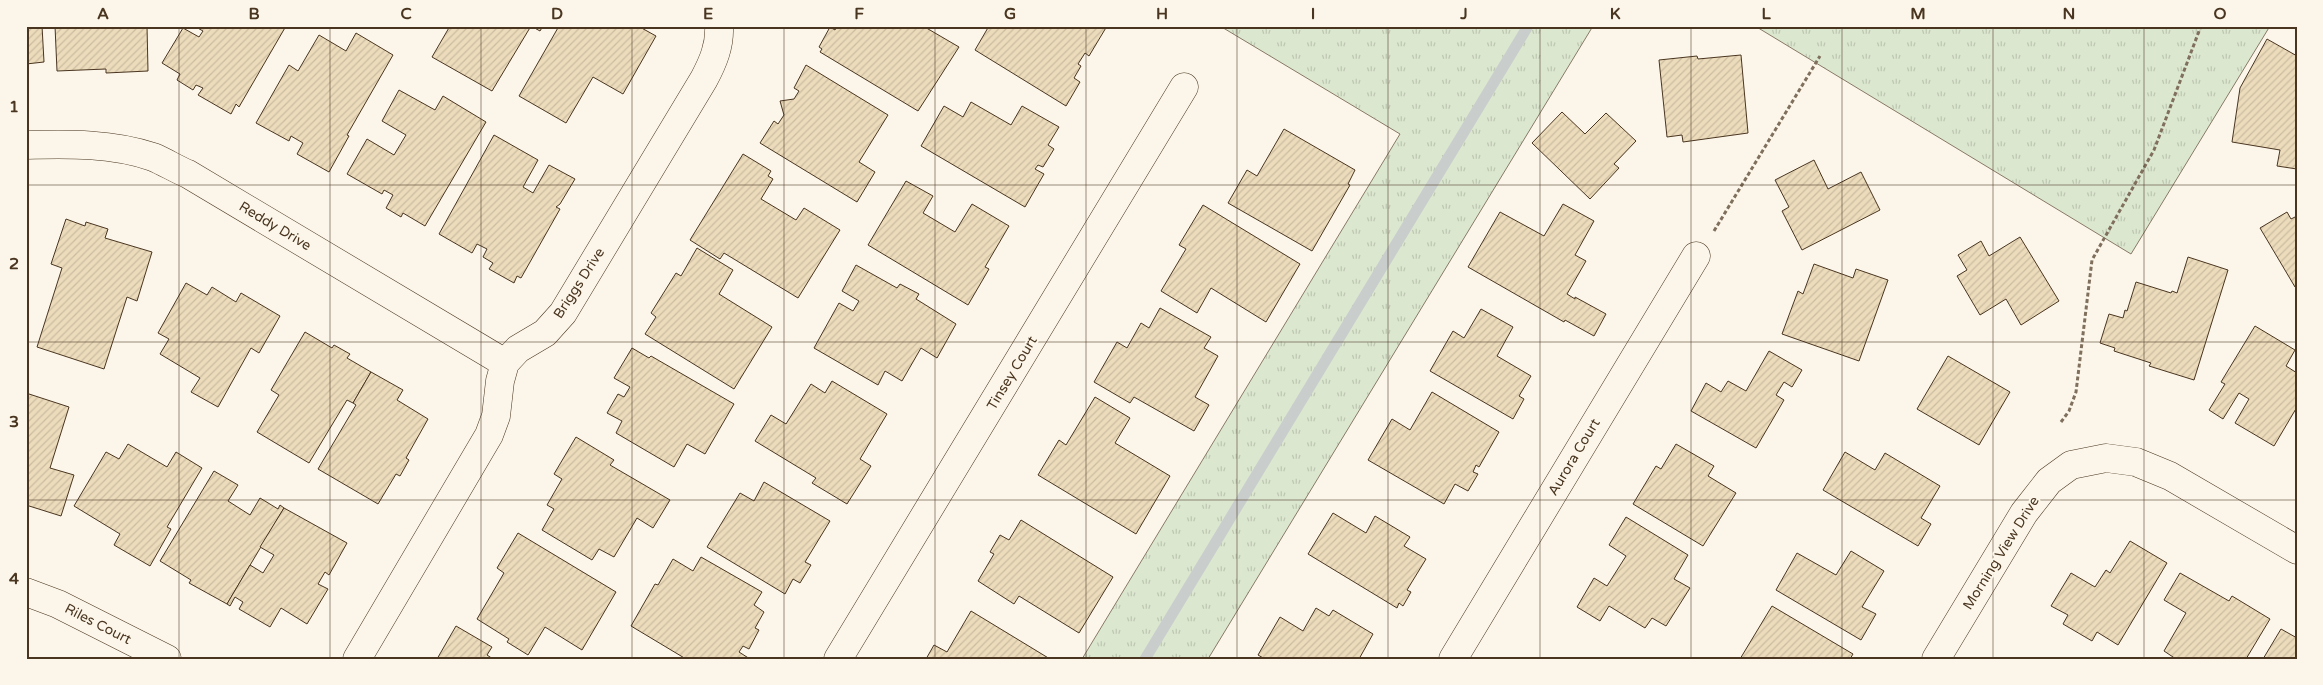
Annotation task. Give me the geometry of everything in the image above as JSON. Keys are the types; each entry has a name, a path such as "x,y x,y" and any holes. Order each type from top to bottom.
{"street":[{"name":"Briggs Drive","path":"504,363 518,350 545,333 563,313 704,79 715,58 720,37 719,26"},
{"name":"Tinsey Court","path":"838,659 1184,87"},
{"name":"Reddy Drive","path":"26,145 85,144 122,149 153,158 188,174 504,363"},
{"name":"Aurora Court","path":"1454,659 1696,256"},
{"path":"357,659 489,435 496,416 504,363"},
{"name":"Morning View Drive","path":"1936,659 2024,513 2049,481 2071,465 2106,458 2136,462 2170,476 2297,550"},
{"name":"Riles Court","path":"26,592 58,604 167,659"}],"path":[{"path":"2060,422 2069,411 2076,392 2092,260 2154,150 2200,26"},
{"path":"1696,256 1721,222 1820,56"}],"green space":[{"path":"1220,26 1593,26 1208,659 1082,659 1400,134"},
{"path":"1755,26 2270,26 2131,254"}],"building":[{"path":"26,26 42,26 44,62 26,64"},
{"path":"55,26 147,26 148,71 106,73 106,69 57,71"},
{"path":"194,26 286,26 239,107 236,104 231,114 198,95 203,88 196,85 193,90 177,80 180,74 162,63 183,28 199,37 203,31"},
{"path":"450,26 531,26 492,91 432,57"},
{"path":"531,26 543,26 540,31"},
{"path":"559,26 638,26 656,36 623,94 593,77 566,123 519,96"},
{"path":"837,26 923,26 959,47 918,111 820,52 822,49 819,47 830,27 835,30"},
{"path":"989,26 1107,26 1089,56 1085,53 1078,64 1081,66 1074,78 1080,82 1066,106 975,50"},
{"path":"356,33 393,55 347,135 349,136 329,172 297,154 303,143 291,136 289,141 256,123 289,65 298,71 319,35 346,51"},
{"path":"2267,39 2297,56 2297,169 2277,166 2280,150 2232,142 2240,88"},
{"path":"1741,55 1748,133 1683,142 1682,135 1667,137 1659,60 1697,56 1698,59"},
{"path":"806,65 888,115 859,162 875,172 857,202 760,143 774,121 778,124 784,115 780,101 794,99 799,91 794,88"},
{"path":"399,90 435,110 443,96 486,122 425,226 403,213 401,217 386,208 393,195 384,190 382,194 347,174 367,139 394,155 406,135 382,121"},
{"path":"971,102 1011,125 1022,106 1059,127 1048,145 1054,149 1043,167 1038,165 1035,169 1044,174 1025,207 921,146 944,106 963,117"},
{"path":"1562,112 1585,134 1606,113 1636,141 1614,164 1619,168 1590,199 1532,143"},
{"path":"1284,129 1355,170 1348,184 1350,185 1312,251 1228,203 1247,170 1257,176"},
{"path":"494,135 538,160 523,187 533,193 549,165 575,179 560,204 556,207 560,209 521,278 517,276 514,283 489,269 493,263 483,257 487,249 477,244 472,253 439,234"},
{"path":"743,154 771,171 768,176 773,179 761,199 796,220 804,208 840,230 798,298 724,253 720,259 690,240"},
{"path":"1814,160 1828,189 1861,172 1880,210 1802,250 1782,211 1789,207 1775,180"},
{"path":"906,181 933,196 923,213 955,232 972,204 1009,226 985,267 989,269 968,305 868,245"},
{"path":"1563,204 1594,221 1575,255 1586,261 1567,294 1606,314 1594,336 1565,320 1564,322 1468,267 1500,212 1544,236"},
{"path":"1203,205 1300,264 1266,322 1211,288 1197,313 1161,291 1186,249 1179,245"},
{"path":"2287,212 2291,219 2297,216 2297,286 2295,287 2260,228"},
{"path":"66,219 85,226 86,222 108,229 105,238 152,252 137,301 127,297 104,369 37,347 62,268 51,264"},
{"path":"2020,237 2059,301 2021,325 2006,299 1980,315 1957,276 1967,270 1958,255 1981,241 1989,256"},
{"path":"697,248 733,270 719,294 772,327 734,389 645,334 656,317 651,313 676,273 681,276"},
{"path":"2188,257 2228,270 2194,380 2149,366 2151,363 2114,351 2115,348 2100,343 2109,314 2123,318 2136,282 2171,293 2172,291 2177,293"},
{"path":"1814,264 1853,278 1856,269 1888,280 1859,361 1782,334 1798,291 1803,294"},
{"path":"856,265 897,288 900,284 919,294 916,299 956,324 937,358 921,348 902,381 885,371 878,385 814,348 839,303 853,311 859,301 842,291"},
{"path":"186,283 207,295 212,287 236,302 241,293 280,316 259,353 251,348 218,407 191,392 200,378 160,354 169,339 158,333"},
{"path":"1160,308 1211,337 1204,348 1218,356 1195,397 1209,405 1194,431 1134,397 1130,403 1094,382 1117,342 1127,348 1141,323 1149,328"},
{"path":"1481,309 1513,327 1497,356 1531,376 1519,396 1524,399 1513,419 1430,371 1453,331 1464,338"},
{"path":"2255,326 2295,350 2286,366 2297,373 2297,407 2274,446 2235,423 2249,399 2239,393 2223,419 2209,410 2225,384 2221,382"},
{"path":"305,332 332,348 334,345 350,354 347,358 371,372 353,403 347,400 309,463 257,432 279,395 271,390"},
{"path":"632,348 649,358 651,356 734,404 705,454 687,444 674,467 616,433 622,421 607,413 618,394 624,397 630,387 614,378"},
{"path":"1769,351 1802,370 1792,387 1784,382 1776,395 1784,400 1756,448 1691,411 1706,383 1721,392 1728,381 1746,391"},
{"path":"1948,356 2010,392 1979,445 1917,409"},
{"path":"371,372 403,390 397,400 428,419 406,458 409,460 400,476 396,474 378,504 318,469 356,405 353,403"},
{"path":"832,381 887,414 860,459 871,466 847,504 812,483 816,478 755,441 771,415 786,424 811,384 825,393"},
{"path":"1432,392 1499,432 1479,467 1476,465 1473,472 1478,474 1468,491 1455,484 1444,504 1368,460 1392,419 1410,430"},
{"path":"26,393 69,407 50,468 74,475 61,516 26,505"},
{"path":"1095,397 1130,418 1115,443 1170,476 1136,534 1038,475 1059,440 1066,445"},
{"path":"576,437 614,460 610,465 670,500 653,528 637,518 614,557 599,549 592,560 542,530 554,509 547,505 562,479 554,474"},
{"path":"128,444 167,467 176,452 202,468 167,527 171,529 150,566 114,545 120,534 74,506 106,452 119,459"},
{"path":"1676,444 1714,466 1708,476 1736,493 1703,546 1633,504 1656,466 1661,469"},
{"path":"1845,452 1875,470 1885,453 1940,486 1921,518 1931,524 1918,546 1823,490"},
{"path":"214,471 238,485 228,501 250,515 260,498 278,509 280,505 284,508 227,604 189,583 191,580 160,561"},
{"path":"764,482 830,521 805,562 811,565 800,583 793,579 785,594 707,547 740,493 754,501"},
{"path":"284,508 347,543 329,575 325,572 318,584 328,589 307,624 281,608 270,627 239,609 243,602 235,597 230,606 227,604 250,565 263,573 274,555 260,547"},
{"path":"1333,513 1366,533 1375,516 1410,537 1404,546 1426,559 1407,590 1411,592 1403,606 1399,603 1397,608 1308,554"},
{"path":"1626,517 1688,555 1674,579 1690,588 1666,626 1652,618 1645,628 1609,606 1600,621 1577,607 1594,578 1607,586 1626,556 1609,545"},
{"path":"1021,520 1113,577 1079,633 1019,596 1014,604 978,581 994,554 990,552 1000,535 1009,540"},
{"path":"518,533 616,592 582,650 545,627 528,655 507,642 509,639 477,619 504,573 497,568"},
{"path":"2130,541 2167,563 2118,645 2097,632 2092,641 2063,624 2068,615 2051,606 2071,573 2095,587 2106,570 2110,573"},
{"path":"1851,551 1884,571 1862,607 1876,614 1861,640 1776,590 1797,553 1836,575"},
{"path":"701,557 762,592 754,605 764,612 755,628 759,630 749,649 743,646 739,652 750,659 686,659 631,626 655,584 658,585 673,559 693,571"},
{"path":"2180,573 2229,601 2232,596 2270,619 2246,659 2176,659 2164,651 2186,613 2164,600"},
{"path":"1772,606 1853,654 1850,659 1740,659"},
{"path":"1316,608 1329,616 1333,610 1373,634 1359,659 1265,659 1258,655 1280,617 1303,631"},
{"path":"971,611 1050,659 926,659 934,645 947,652"},
{"path":"456,626 492,647 487,655 493,659 437,659"},
{"path":"2281,629 2297,638 2297,659 2263,659"}],"waterway":[{"path":"1145,659 1528,26"}]}
